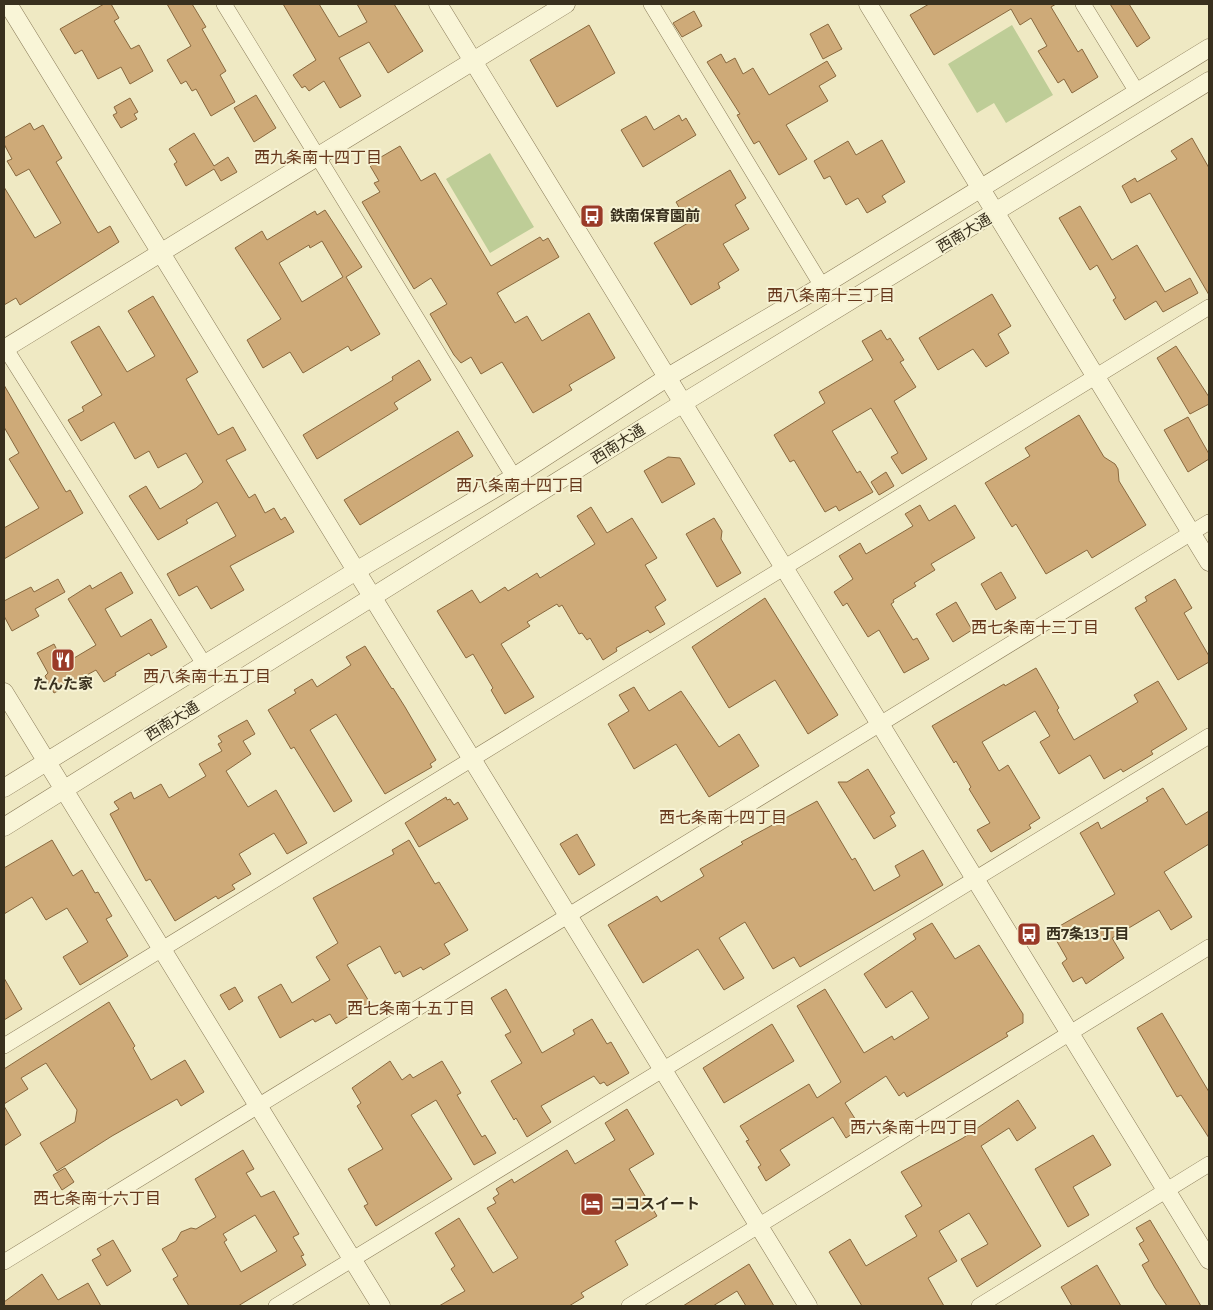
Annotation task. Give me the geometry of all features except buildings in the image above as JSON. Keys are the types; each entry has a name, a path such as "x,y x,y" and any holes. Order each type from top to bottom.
{"street":[{"path":"8,4 808,1306"},
{"path":"224,4 514,477"},
{"path":"438,4 977,879 1209,1260"},
{"path":"204,664 4,347 474,62 566,4"},
{"path":"651,4 822,286"},
{"path":"868,4 1209,562"},
{"path":"1083,4 1137,92"},
{"name":"西南大通","path":"4,788 356,571 514,477 668,377 822,286 1209,48"},
{"name":"西南大通","path":"4,826 683,403 1209,81"},
{"path":"4,1046 474,760 1209,307"},
{"path":"4,1262 1209,522"},
{"path":"4,692 381,1306"},
{"path":"276,1306 1209,736"},
{"path":"629,1306 1209,947"},
{"path":"978,1306 1209,1164"}],"green space":[{"path":"1012,25 1053,95 1006,123 994,103 977,113 948,64"},
{"path":"490,153 534,227 490,253 446,179"}],"place":[{"name":"鉄南保育園前","path":"592,216"},
{"name":"たんた家","path":"63,660"},
{"name":"西7条13丁目","path":"1029,934"},
{"name":"ココスイート","path":"592,1204"}],"district":[{"name":"西九条南十四丁目","path":"318,157"},
{"name":"西八条南十三丁目","path":"831,295"},
{"name":"西八条南十四丁目","path":"520,485"},
{"name":"西七条南十三丁目","path":"1035,627"},
{"name":"西八条南十五丁目","path":"207,676"},
{"name":"西七条南十四丁目","path":"723,817"},
{"name":"西七条南十五丁目","path":"411,1008"},
{"name":"西六条南十四丁目","path":"914,1127"},
{"name":"西七条南十六丁目","path":"97,1198"}]}
